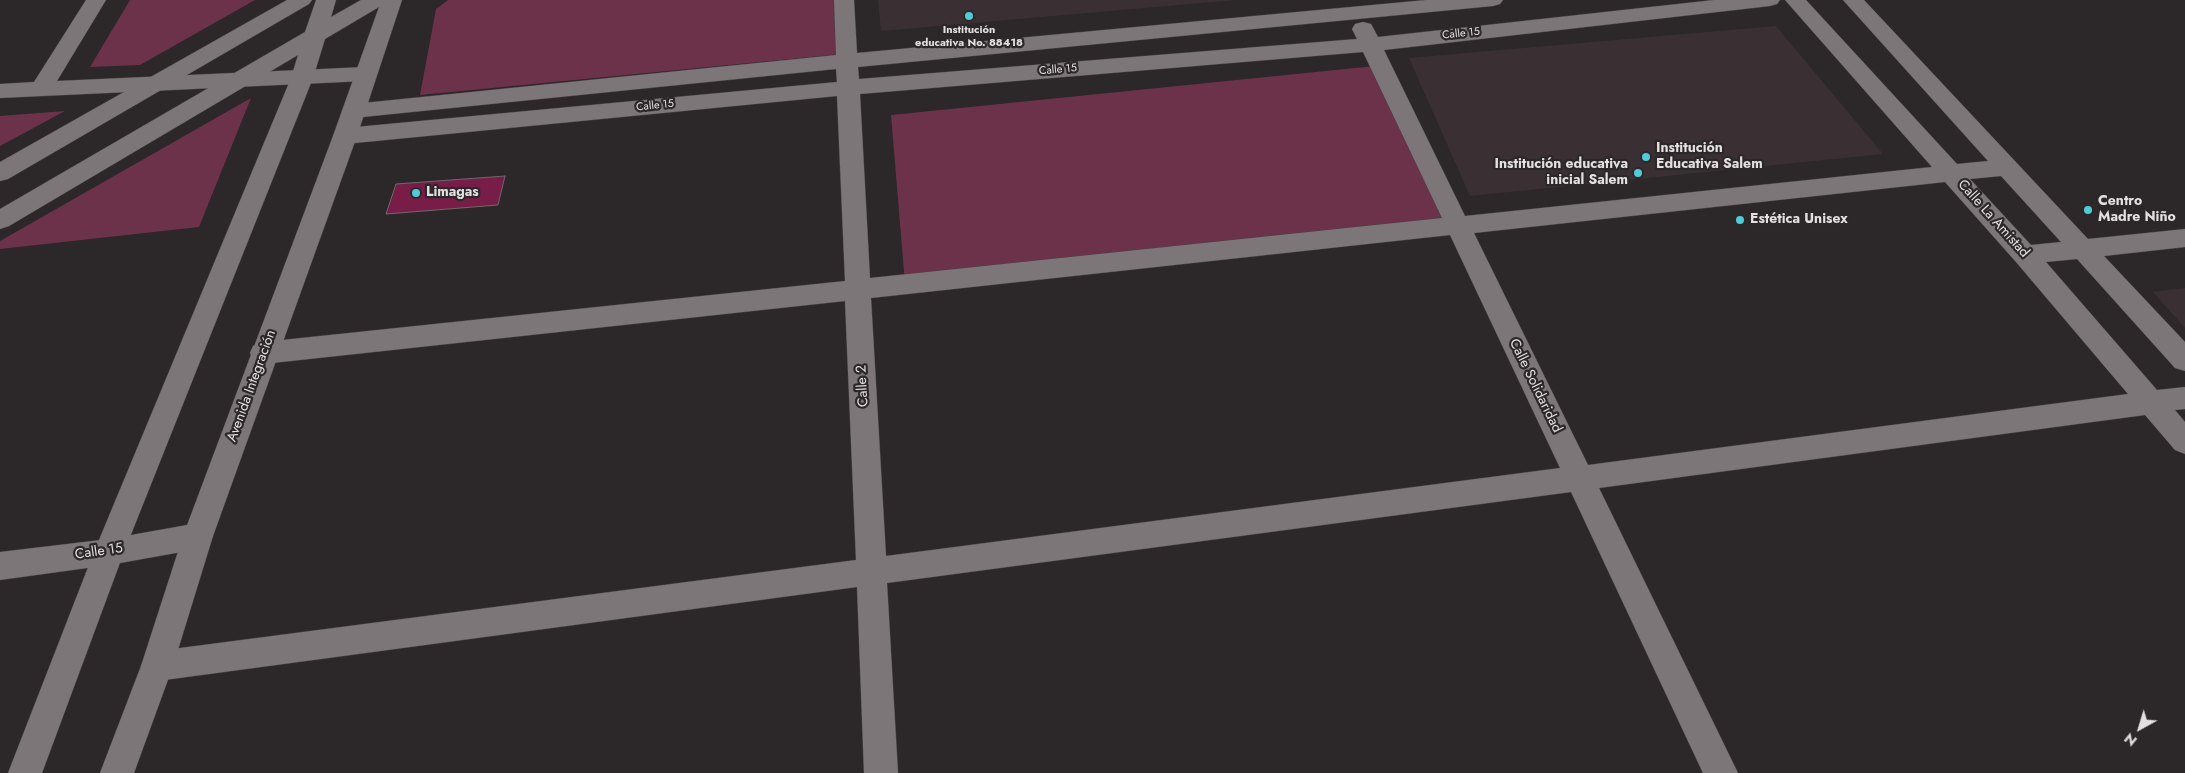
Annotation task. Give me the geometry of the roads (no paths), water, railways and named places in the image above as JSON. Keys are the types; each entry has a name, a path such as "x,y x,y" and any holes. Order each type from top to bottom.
{"street":[{"path":"42,88 96,0"},
{"path":"0,173 302,0"},
{"path":"25,773 109,552 302,78 326,0"},
{"path":"0,220 376,0"},
{"name":"Avenida Integración","path":"117,773 157,666 198,536 263,353 349,123 392,0"},
{"name":"Calle 2","path":"844,0 881,773"},
{"path":"848,74 1352,6 1494,0"},
{"name":"Calle 15","path":"349,123 848,74 1370,45 1770,0"},
{"name":"Calle La Amistad","path":"1795,0 2025,255 2185,442"},
{"path":"1853,0 2005,167 2086,250 2185,360"},
{"name":"Calle Solidaridad","path":"1352,6 1721,773"},
{"path":"0,91 365,74"},
{"path":"263,353 2005,167"},
{"path":"2025,255 2185,238"},
{"path":"157,666 2185,398"},
{"name":"Calle 15","path":"0,566 109,552 198,536"}],"place":[{"name":"Institución educativa No. 88418","path":"969,16"},
{"name":"Institución Educativa Salem","path":"1646,157"},
{"name":"Institución educativa inicial Salem","path":"1638,173"},
{"name":"Limagas","path":"416,193"},
{"name":"Centro Madre Niño","path":"2088,210"},
{"name":"Estética Unisex","path":"1740,220"}]}
